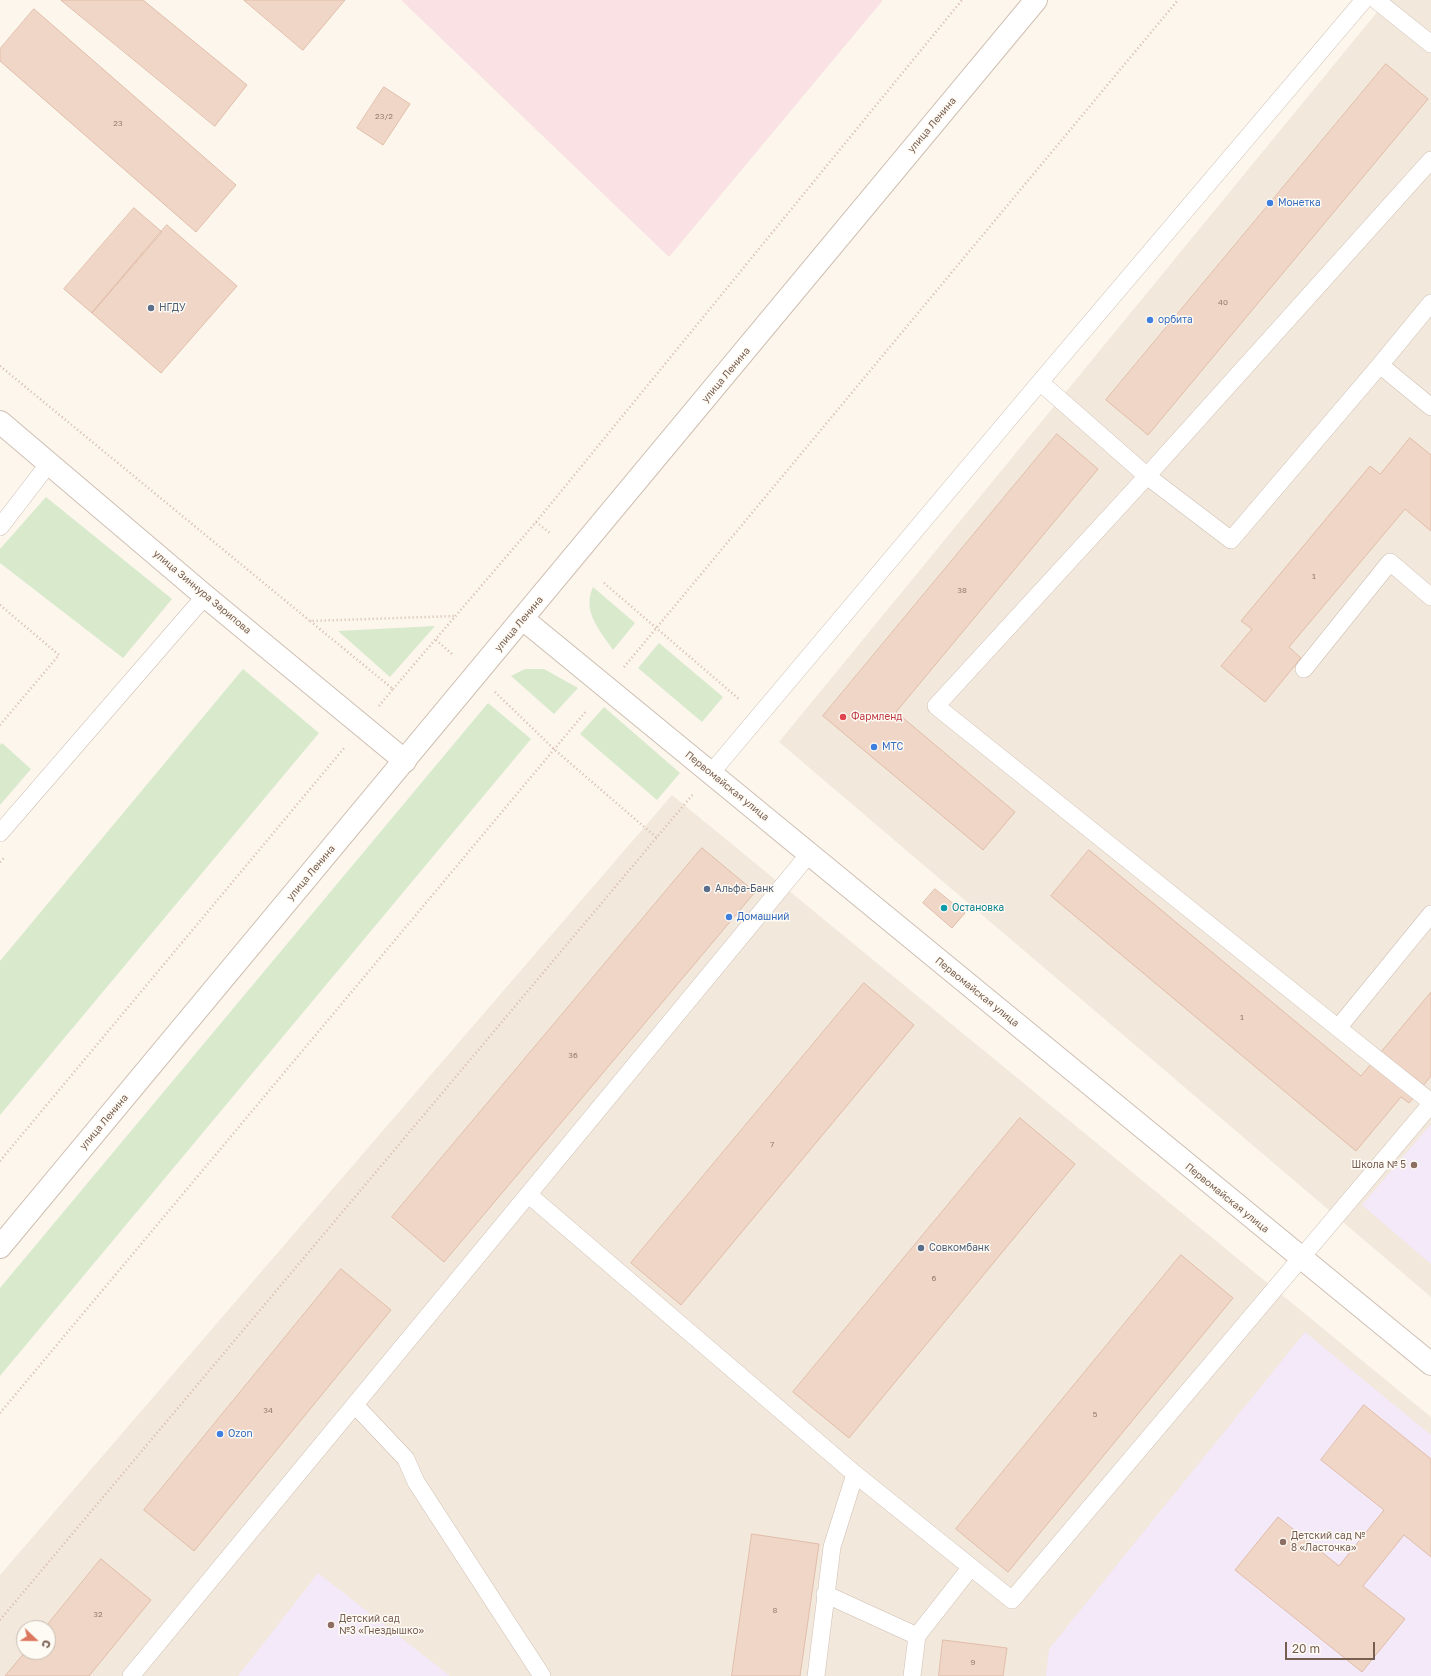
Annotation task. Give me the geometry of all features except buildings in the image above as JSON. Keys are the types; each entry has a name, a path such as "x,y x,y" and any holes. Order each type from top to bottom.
{"street":[{"name":"улица Ленина","path":"0,1247 1036,0"},
{"name":"улица Зиннура Зарипова","path":"0,422 50,462 206,596 405,761"},
{"name":"Первомайская улица","path":"523,619 1431,1364"}],"lane":[{"path":"711,773 1364,0"},
{"path":"1376,0 1431,44"},
{"path":"529,1195 855,1474 1012,1600 1302,1259 1431,1103 936,706 1147,476 1431,160"},
{"path":"1040,382 1147,476 1231,540 1431,303"},
{"path":"1380,365 1431,406"},
{"path":"0,526 50,462"},
{"path":"1304,669 1390,562 1429,591"},
{"path":"0,833 206,596"},
{"path":"131,1676 809,854"},
{"path":"1338,1028 1431,914"},
{"path":"355,1405 406,1459 416,1482 542,1676"},
{"path":"816,1676 832,1547 855,1474"},
{"path":"912,1676 918,1636 971,1567"},
{"path":"825,1594 918,1636"}],"path":[{"path":"0,1161 393,689 536,522 962,0"},
{"path":"620,672 1178,0"},
{"path":"0,366 393,689"},
{"path":"536,522 550,533"},
{"path":"604,583 759,717"},
{"path":"0,605 58,656 0,725"},
{"path":"310,620 456,616"},
{"path":"436,640 452,654"},
{"path":"495,692 555,750 657,838"},
{"path":"0,1413 588,710"},
{"path":"0,1620 711,773"}],"shaded area":[{"path":"401,0 883,0 669,257"},
{"path":"1387,0 1431,0 1431,1297 779,742"},
{"path":"672,795 1431,1417 1431,1676 0,1676 0,1575"},
{"name":"Школа № 5","path":"1431,1124 1431,1264 1362,1205"},
{"name":"Детский сад № 8 «Ласточка»","path":"1305,1332 1431,1435 1431,1676 1046,1676 1049,1649"},
{"name":"Детский сад №3 «Гнездышко»","path":"318,1573 450,1676 238,1676"}],"green space":[{"path":"46,497 172,599 123,658 0,563 0,549"},
{"path":"593,587 635,623 613,650 598,627 591,612 590,596"},
{"path":"435,626 390,677 338,631"},
{"path":"659,643 723,697 702,722 638,668"},
{"path":"243,669 319,733 0,1115 0,961"},
{"path":"525,669 544,669 578,688 554,714 511,676"},
{"path":"488,703 531,739 0,1376 0,1288"},
{"path":"604,707 680,773 657,800 580,734"},
{"path":"2,743 31,769 0,805 0,745"}],"place":[{"name":"Монетка","path":"1270,203"},
{"name":"НГДУ","path":"151,308"},
{"name":"орбита","path":"1150,320"},
{"name":"Фармленд","path":"843,717"},
{"name":"МТС","path":"874,747"},
{"name":"Альфа-Банк","path":"707,889"},
{"name":"Остановка","path":"944,908"},
{"name":"Домашний","path":"729,917"},
{"name":"Школа № 5","path":"1414,1165"},
{"name":"Совкомбанк","path":"921,1248"},
{"name":"Ozon","path":"220,1434"},
{"name":"Детский сад № 8 «Ласточка»","path":"1283,1542"},
{"name":"Детский сад №3 «Гнездышко»","path":"331,1625"}]}
